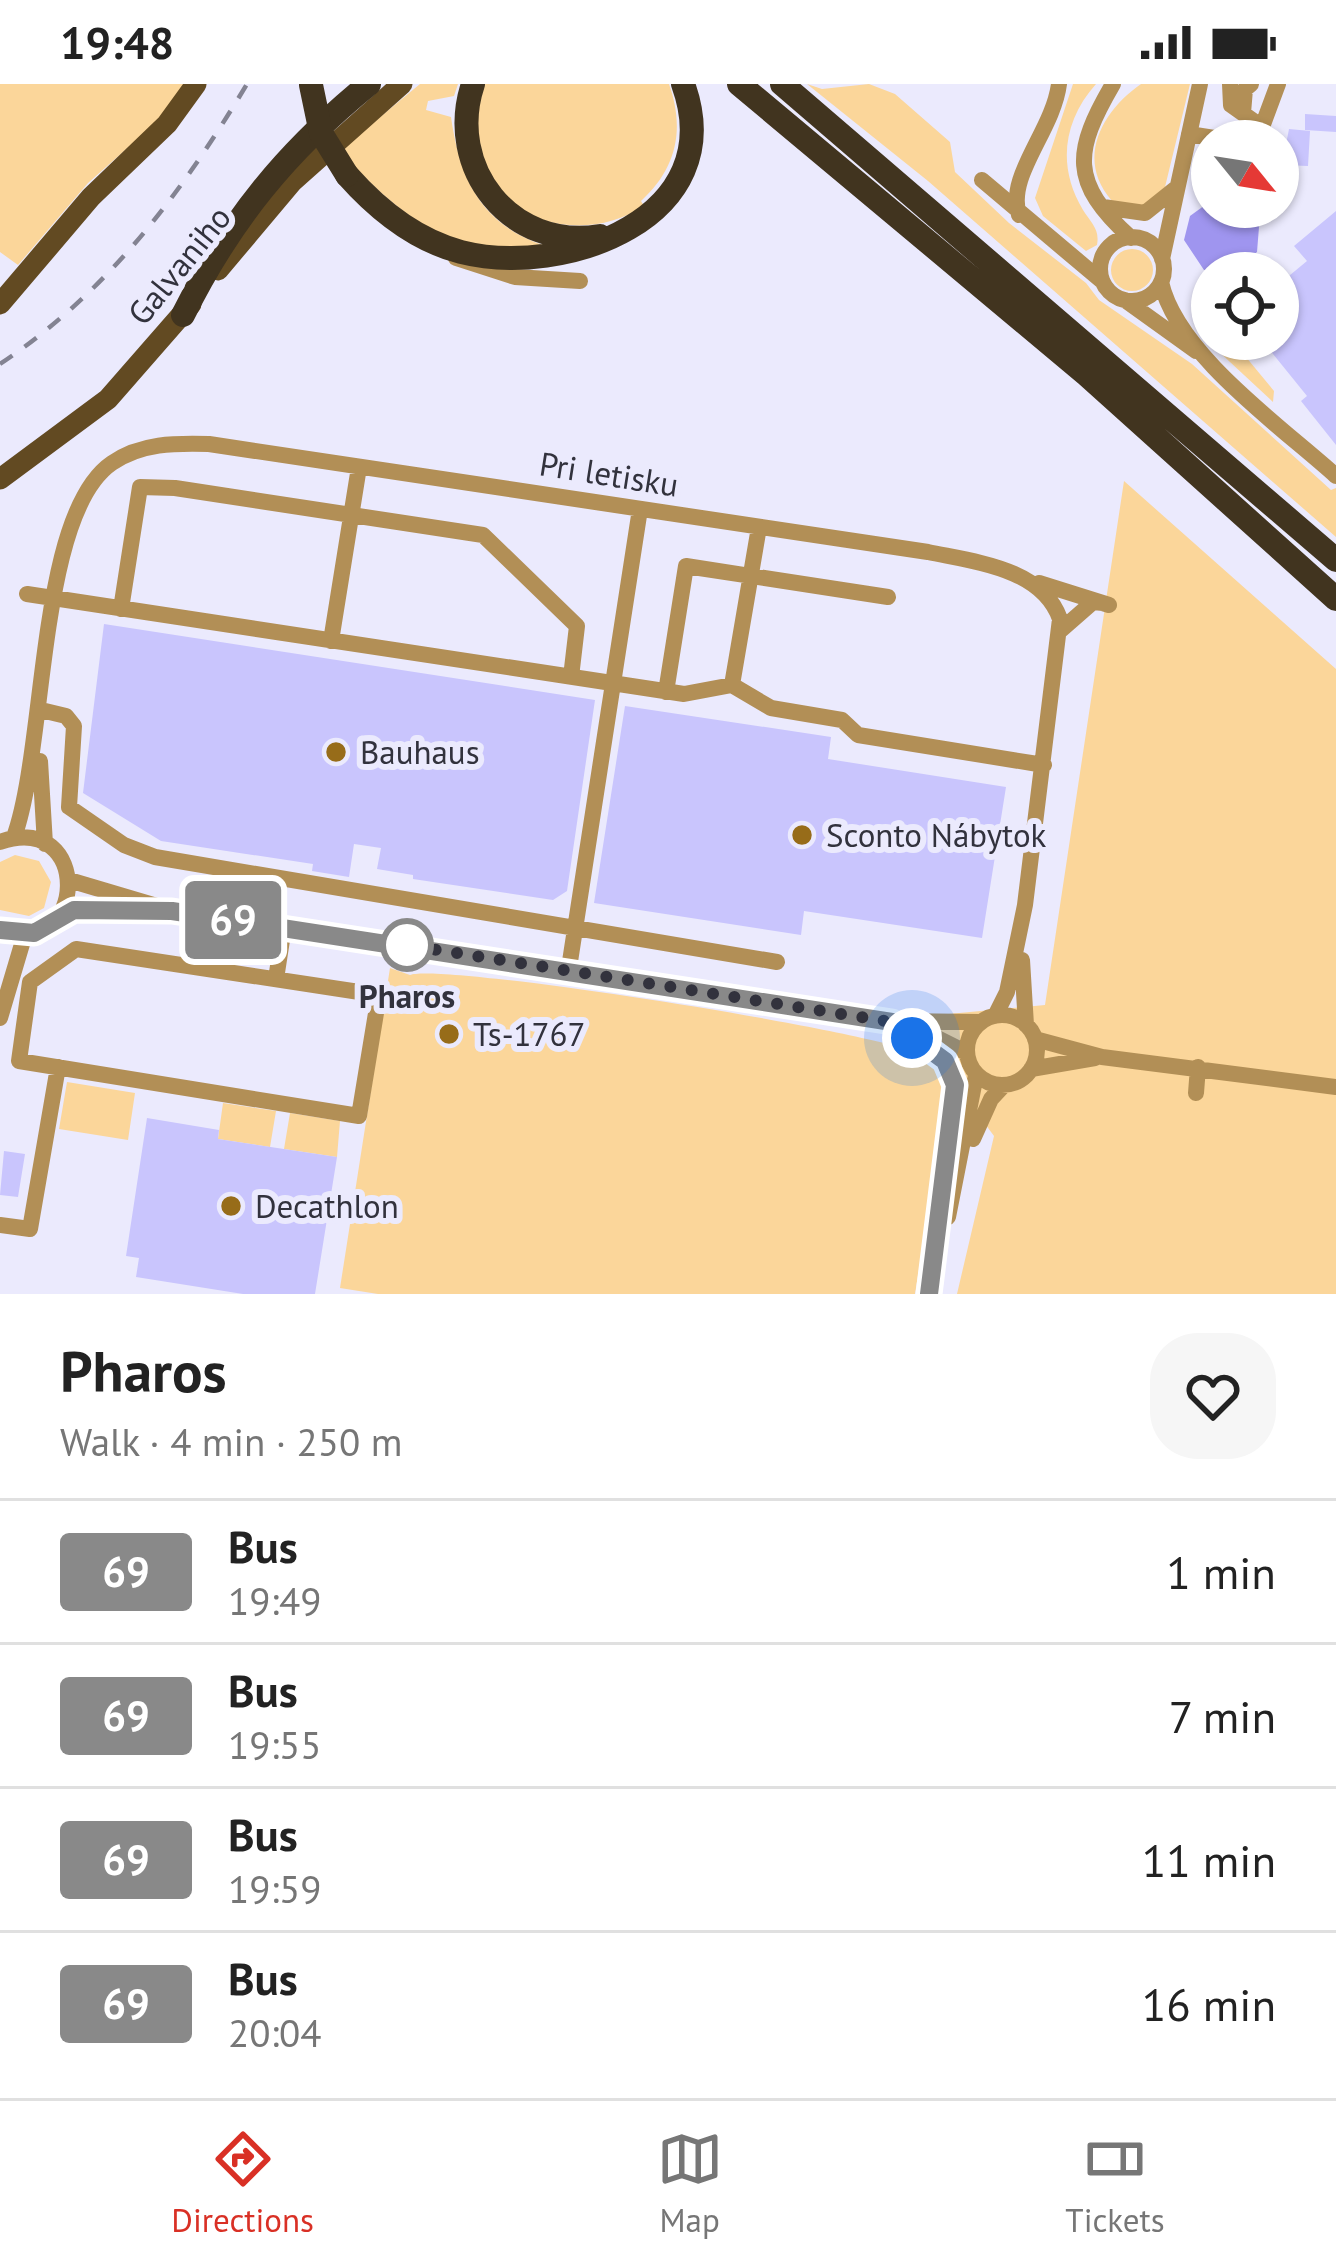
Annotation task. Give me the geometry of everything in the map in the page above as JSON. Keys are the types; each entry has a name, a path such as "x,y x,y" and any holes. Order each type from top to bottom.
{"highway":[{"path":"311,84 321,133 347,176 414,232 459,251 527,260 596,247 641,219 666,196 683,166 690,138 683,84"},
{"path":"183,315 217,246 269,175 369,84"},
{"path":"473,84 465,124 469,155 481,183 509,215 546,234 574,238 611,233 641,219"},
{"path":"739,84 1336,598"},
{"path":"782,84 1336,560"}],"main road":[{"path":"0,304 91,197 167,124 196,84"},
{"name":"Galvaniho","path":"0,478 108,399 292,182 402,84"}],"street":[{"path":"1019,215 1016,188 1048,130 1059,84"},
{"path":"1113,84 1082,145 1089,189 1100,206 1135,238 1153,245 1162,260"},
{"path":"1102,103 1127,84"},
{"path":"1191,339 1166,305 1161,282 1168,214 1200,84"},
{"path":"1230,84 1231,105 1252,120"},
{"path":"1243,113 1245,89 1250,84"},
{"path":"1265,120 1278,84"},
{"path":"1024,170 1002,181 982,180 1124,300 1191,346"},
{"path":"1100,206 1145,213 1175,189"},
{"path":"1100,206 1106,252 1103,283"},
{"path":"1082,264 1150,234 1168,214"},
{"path":"414,232 482,270 580,281"},
{"path":"1124,300 1148,297 1161,282"},
{"path":"1209,360 1336,476"},
{"name":"Pri letisku","path":"45,844 39,814 41,714 55,599 73,513 94,478 125,455 164,444 209,444 928,552 1109,605 1094,602 1061,630"},
{"path":"331,641 359,467"},
{"path":"121,609 143,485 352,514 483,535 578,626 571,677"},
{"path":"568,968 640,509"},
{"path":"731,685 759,527"},
{"path":"666,692 686,566 888,597"},
{"path":"967,1053 1007,992 1025,905 1061,630 1046,592 1015,575"},
{"path":"27,594 666,692 697,695 731,685 771,709 842,720 858,735 1044,765"},
{"path":"41,714 66,716 74,726 70,806 129,848 461,913 777,962"},
{"name":"Pri letisku","path":"7,839 41,714"},
{"path":"0,930 25,934 42,930 62,913 69,880 62,859 45,844 7,839"},
{"path":"69,880 172,911 568,968 892,1022 962,1026 988,1019 1102,1057 1336,1087"},
{"path":"1025,905 1021,1009 1030,1032 1031,1070"},
{"path":"62,913 172,911"},
{"path":"276,979 284,927"},
{"path":"0,1018 25,934"},
{"path":"76,949 276,979 379,995 359,1116 19,1061 30,982 76,949"},
{"path":"892,1022 945,1038 967,1053 976,1075 963,1162 929,1294"},
{"path":"892,1022 945,1061 955,1085 937,1261"},
{"path":"1196,1094 1203,1046"},
{"path":"963,1162 987,1106 1004,1085 1031,1070 1102,1057"},
{"path":"0,1225 30,1229 58,1067"},
{"path":"976,1075 1004,1085"}],"shaded area":[{"path":"0,84 186,84 159,120 88,183 18,265 0,252"},
{"path":"420,84 458,84 454,96 428,101 426,110 451,117 460,160 489,212 543,245 511,249 454,240 405,212 339,151"},
{"path":"480,84 669,84 677,132 670,161 641,201 644,206 622,217 574,225 527,214 491,182 479,159"},
{"path":"807,84 822,89 869,84 895,94 950,142 955,172 1009,223 1086,283 1099,300 1192,364 1331,490 1336,488 1336,537 928,181"},
{"path":"1073,84 1096,84 1076,113 1067,145 1069,177 1097,235 1097,245 1086,251 1043,216 1035,198"},
{"path":"1141,84 1190,84 1165,187 1147,207 1112,201 1095,169 1098,137 1105,122"},
{"path":"1190,216 1191,228 1259,228 1257,252 1192,252 1184,240"},
{"path":"1132,249 1147,255 1153,270 1147,285 1132,291 1117,285 1111,270 1117,255"},
{"path":"1228,360 1248,360 1274,391 1273,402"},
{"path":"1124,481 1336,669 1336,1294 957,1294 994,1136 940,1063 895,1019 1045,1005"},
{"path":"15,855 39,861 51,882 44,908 29,916 0,910 0,862"},
{"path":"390,968 410,975 579,989 760,1018 899,1047 929,1058 941,1075 945,1108 915,1294 378,1294 340,1288"},
{"path":"67,1082 135,1093 128,1140 59,1129"},
{"path":"223,1103 276,1111 270,1147 218,1139"},
{"path":"290,1113 340,1121 337,1157 284,1149"}],"building":[{"path":"1305,114 1336,116 1336,132 1305,130"},
{"path":"1299,130 1310,131 1308,166 1299,166"},
{"path":"1336,211 1336,445 1301,401 1307,396 1278,360 1299,360 1299,268 1307,261 1294,246"},
{"name":"Bauhaus","path":"104,624 595,700 567,891 553,900 413,879 413,875 377,869 381,848 354,844 349,877 312,871 313,864 161,841 83,793"},
{"name":"Sconto Nábytok","path":"625,706 831,737 828,759 1006,787 982,938 804,911 801,935 594,903"},
{"name":"Decathlon","path":"147,1118 219,1130 218,1139 337,1157 315,1294 243,1294 136,1277 139,1258 126,1256"},
{"path":"4,1151 25,1154 18,1197 0,1195"}],"railway":[{"path":"0,364 75,305 139,238 196,164 247,84"}],"bus line":[{"name":"69","path":"0,930 34,933 74,910 172,911 672,984 892,1022 945,1061 955,1085 937,1261 929,1294"}],"place":[{"name":"Bauhaus","path":"336,752"},
{"name":"Sconto Nábytok","path":"802,835"},
{"name":"Pharos","path":"407,945"},
{"name":"Ts-1767","path":"449,1034"},
{"name":"Decathlon","path":"231,1206"}],"route":[{"path":"407,945 400,944 892,1022 912,1038"}]}
